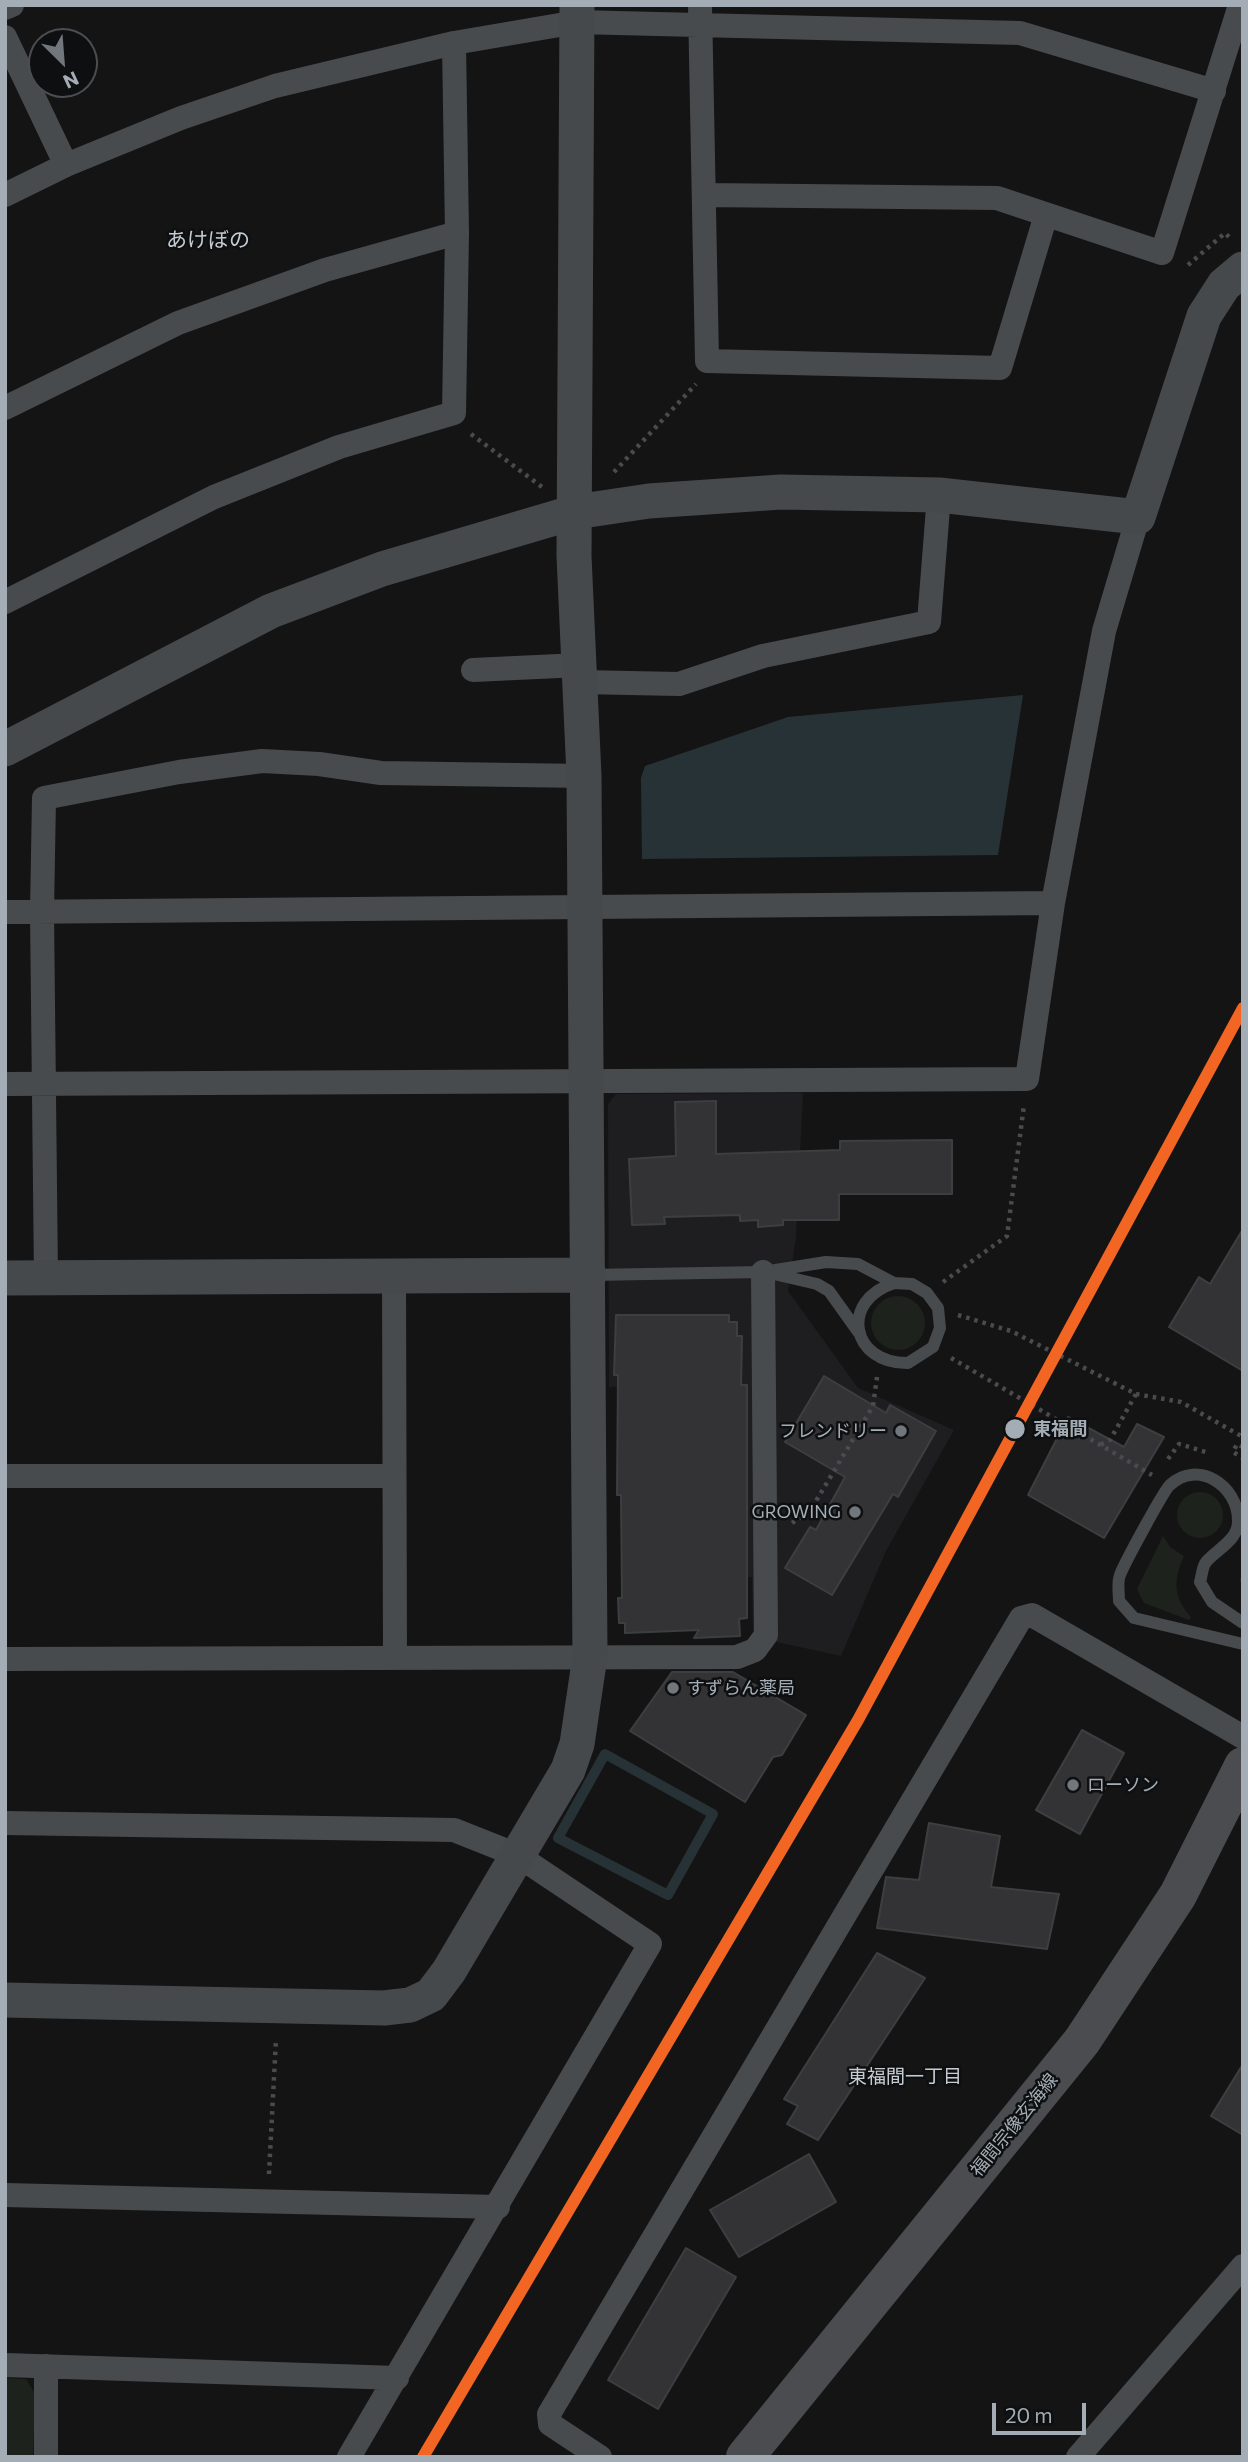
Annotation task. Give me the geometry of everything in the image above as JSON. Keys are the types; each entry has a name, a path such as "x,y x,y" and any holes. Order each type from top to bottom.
{"main road":[{"name":"福間宗像玄海線","path":"746,2457 1082,2041 1178,1895 1243,1766"}],"street":[{"path":"5,8 12,5"},
{"path":"705,195 997,198 1162,253 1240,5"},
{"path":"5,195 66,165 181,118 275,86 577,14 700,14 1020,33 1214,91"},
{"path":"5,2000 277,2007 384,2008 410,2005 431,1995 449,1971 568,1770 578,1744 590,1656 584,776 573,368 578,215 577,14"},
{"path":"700,14 707,361 1000,368 1046,215"},
{"path":"5,37 66,165"},
{"path":"5,602 214,497 339,447 454,413 457,233 454,43"},
{"path":"5,408 178,323 325,270 457,233"},
{"path":"5,1084 1027,1079 1053,903 1104,631 1204,316 1240,257"},
{"path":"5,749 271,611 382,569 575,512 649,501 781,492 939,495 1138,517"},
{"path":"473,670 580,674 679,684 763,656 929,622 939,495"},
{"path":"46,1278 42,912 44,798 179,772 262,761 319,764 381,773 584,776"},
{"path":"5,912 1053,903"},
{"path":"5,1659 737,1657 755,1650 766,1635 768,1539 763,1272"},
{"path":"394,1275 395,1658"},
{"path":"5,1278 589,1275"},
{"path":"5,1476 393,1476"},
{"path":"600,2457 550,2424 549,2414 1021,1618 1032,1615 1243,1737"},
{"path":"5,1823 454,1830 517,1855 650,1944 349,2457"},
{"path":"5,2195 498,2207"},
{"path":"1077,2457 1243,2266"},
{"path":"5,2365 397,2378"},
{"path":"46,2457 47,2366"}],"lane":[{"path":"589,1275 763,1272 826,1262 858,1264 894,1283"},
{"path":"763,1272 799,1279 829,1291 859,1333 866,1348 879,1359 908,1363 933,1347 940,1328 938,1308 927,1293 912,1284 894,1283 878,1288 865,1300 859,1316 859,1333"},
{"path":"1243,1623 1212,1602 1200,1582 1205,1563 1230,1541 1239,1522 1235,1506 1227,1489 1209,1476 1192,1474 1169,1485 1118,1577 1119,1601 1134,1618 1243,1644"}],"path":[{"path":"1162,253 1188,266 1225,233 1240,257"},
{"path":"657,429 703,375 707,361"},
{"path":"454,413 461,428 505,460"},
{"path":"927,1293 1007,1236 1027,1079"},
{"path":"938,1308 1012,1331 1136,1394 1181,1402 1243,1437"},
{"path":"933,1347 1144,1471"},
{"path":"768,1539 810,1511 873,1406 879,1359"},
{"path":"1098,1446 1110,1440 1136,1394"},
{"path":"1243,1447 1237,1444 1233,1452 1243,1458"},
{"path":"268,2201 277,2007"}],"shaded area":[{"path":"1023,695 998,855 642,859 641,778 645,766 788,717"},
{"path":"803,1093 796,1237 788,1291 858,1388 954,1430 886,1551 841,1656 753,1637 752,1577 680,1577 678,1385 609,1387 608,1104 616,1094"},
{"path":"898,1296 917,1304 925,1323 917,1342 898,1350 879,1342 871,1323 879,1304"},
{"path":"1200,1492 1216,1499 1223,1515 1216,1531 1200,1538 1184,1531 1177,1515 1184,1499"},
{"path":"1163,1536 1170,1547 1184,1556 1178,1573 1177,1588 1181,1602 1191,1617 1189,1620 1144,1603 1137,1589"},
{"path":"5,2378 26,2379 35,2394 33,2457 5,2457"}],"building":[{"path":"716,1101 716,1154 840,1150 840,1141 952,1140 952,1194 839,1194 839,1220 783,1220 783,1225 758,1227 758,1220 740,1221 740,1215 664,1217 665,1224 632,1225 629,1159 676,1156 675,1102"},
{"path":"1243,1229 1243,1371 1169,1327 1199,1277 1210,1284"},
{"path":"616,1315 729,1315 729,1322 737,1322 737,1336 742,1336 741,1385 747,1385 747,1618 739,1619 740,1636 694,1638 699,1630 625,1633 625,1623 619,1623 618,1598 622,1598 621,1495 617,1495 618,1375 614,1375"},
{"path":"824,1376 886,1413 890,1405 936,1431 898,1497 893,1494 832,1595 785,1568 810,1527 816,1530 845,1477 785,1442"},
{"path":"1068,1417 1124,1447 1137,1424 1164,1437 1104,1538 1028,1495"},
{"path":"672,1672 733,1672 806,1715 782,1755 773,1757 745,1802 630,1731"},
{"name":"ローソン","path":"1082,1730 1124,1753 1080,1834 1036,1810"},
{"path":"929,1823 1000,1836 991,1887 1059,1894 1047,1949 877,1928 886,1877 919,1880"},
{"path":"877,1953 925,1978 818,2140 787,2124 798,2106 784,2099"},
{"path":"1243,2064 1243,2135 1211,2116"},
{"path":"809,2154 836,2202 739,2257 710,2210"},
{"path":"686,2248 736,2277 658,2409 608,2380"}],"waterway":[{"path":"605,1754 713,1814 668,1895 558,1838 605,1754"}],"transit line":[{"path":"423,2457 858,1720 1243,1008"}],"place":[{"name":"東福間","path":"1015,1429"},
{"name":"フレンドリー","path":"901,1431"},
{"name":"GROWING","path":"855,1512"},
{"name":"すずらん薬局","path":"673,1688"},
{"name":"ローソン","path":"1073,1785"}],"district":[{"name":"あけぼの","path":"208,240"},
{"name":"東福間一丁目","path":"905,2077"}]}
